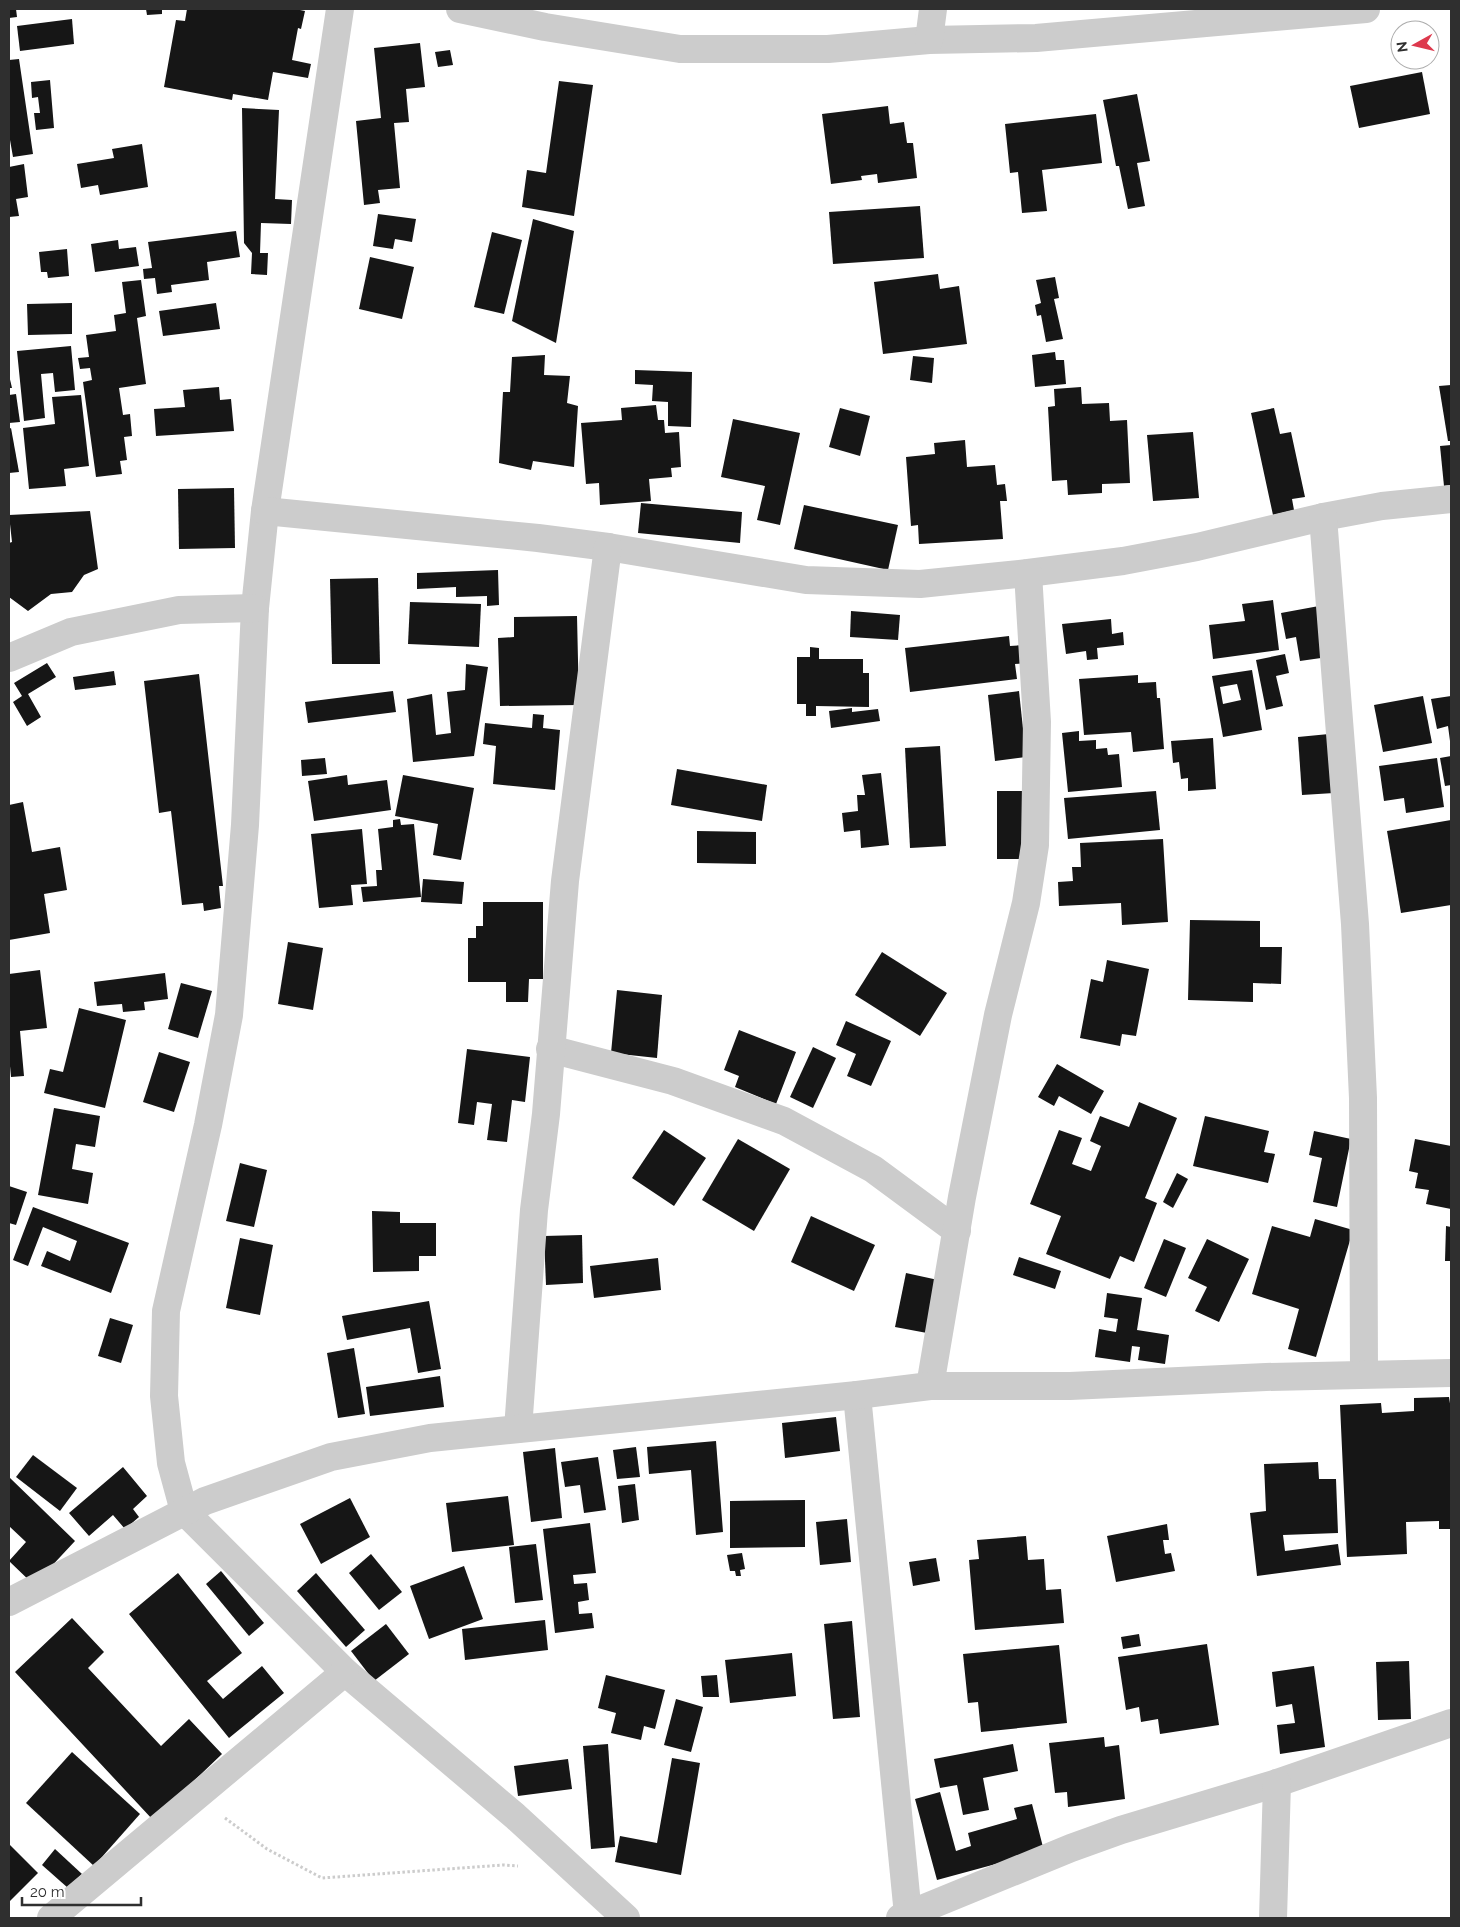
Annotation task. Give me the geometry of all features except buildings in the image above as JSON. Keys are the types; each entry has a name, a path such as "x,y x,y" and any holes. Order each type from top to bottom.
{"street":[{"path":"340,9 265,511 256,608 245,825 229,1015 208,1125 166,1311 164,1396 172,1463 184,1511 345,1672 515,1816 626,1918"},
{"path":"460,9 545,27 680,49 828,49 930,40 1036,38 1366,9"},
{"path":"930,40 933,9"},
{"path":"265,511 538,538 608,547 806,580 920,584 1028,573 1123,560 1197,548 1323,517 1382,506 1451,499"},
{"path":"1323,517 1355,924 1363,1098 1364,1374"},
{"path":"518,1429 534,1210 546,1114 565,881 608,547"},
{"path":"930,1386 998,1015 1026,903 1035,845 1037,722 1028,573"},
{"path":"9,658 71,632 179,610 256,608"},
{"path":"550,1049 673,1081 784,1121 873,1169 957,1231"},
{"path":"9,1602 205,1501 331,1457 430,1438 857,1396 930,1386 1070,1386 1364,1374 1451,1373"},
{"path":"857,1396 904,1917 1071,1848 1121,1830 1277,1783 1451,1723"},
{"path":"51,1918 345,1672"},
{"path":"1273,1918 1277,1783"}],"path":[{"path":"196,1797 267,1849 322,1878 503,1865 521,1867"}]}
